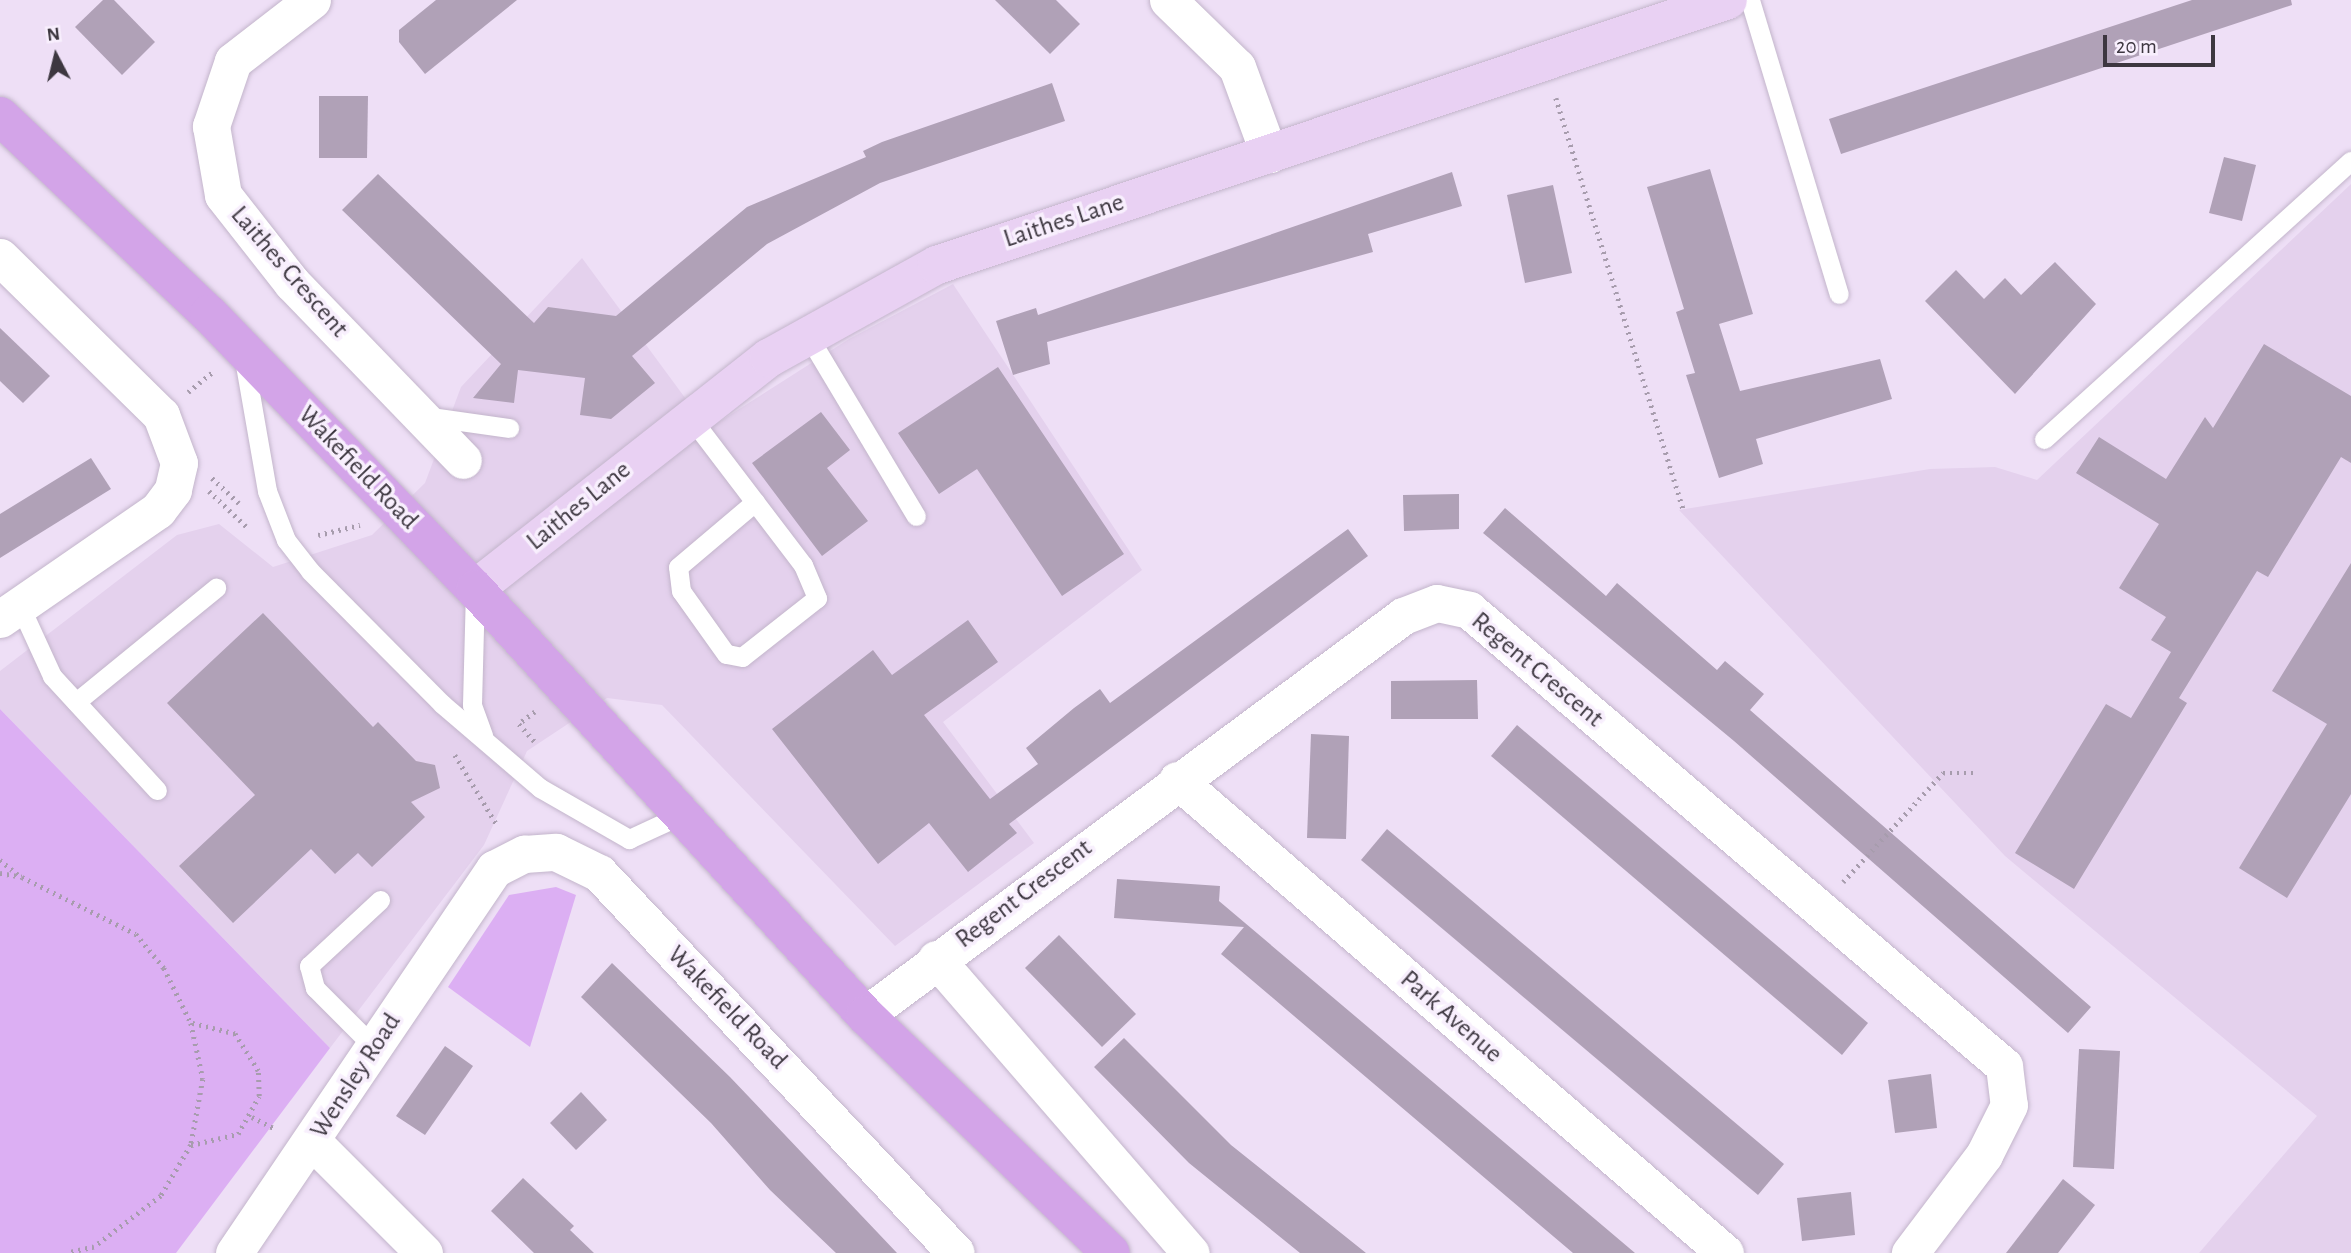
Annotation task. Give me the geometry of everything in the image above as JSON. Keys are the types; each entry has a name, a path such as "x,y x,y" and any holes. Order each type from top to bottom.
{"main road":[{"name":"Laithes Lane","path":"475,589 691,418 807,334 988,245 1728,0"},
{"name":"Wakefield Road","path":"0,116 242,348 475,589 865,1015 1111,1253"}],"street":[{"name":"Laithes Crescent","path":"313,0 233,61 211,126 223,195 292,283 463,460"},
{"path":"1168,0 1237,67 1269,154"},
{"path":"0,257 168,429 173,490 158,510 10,613"},
{"name":"Regent Crescent","path":"865,1015 936,959 1403,615 1437,603 1469,610 1817,911 2004,1066 2009,1105 1984,1155 1910,1253"},
{"name":"Park Avenue","path":"1177,780 1725,1253"},
{"name":"Wakefield Road","path":"473,897 494,869 524,854 555,852 599,873 956,1253"},
{"name":"Wensley Road","path":"234,1253 313,1142 473,897"},
{"path":"936,959 1191,1253"},
{"path":"313,1142 424,1253"}],"lane":[{"path":"1750,0 1839,294"},
{"path":"2044,439 2351,161"},
{"path":"807,334 916,516"},
{"name":"Wakefield Road","path":"242,348 267,491 286,540 310,571 489,745 540,788 629,839 681,815"},
{"path":"419,415 509,428"},
{"path":"691,418 755,502 812,579 817,598 742,657 726,654 688,602 678,567 755,502"},
{"path":"76,702 216,588"},
{"name":"Wakefield Road","path":"475,589 472,705 489,745"},
{"path":"10,613 52,676 157,790"},
{"path":"375,1048 315,988 309,966 380,900"}],"path":[{"path":"1545,62 1684,512"},
{"path":"242,348 168,429 265,528 286,540 353,530 391,502"},
{"path":"1817,911 1943,773 1978,773"},
{"path":"0,860 22,877 136,934 164,968 191,1023 203,1079 191,1145 172,1181 133,1222 94,1247 67,1253"},
{"path":"0,873 22,877"},
{"path":"191,1023 235,1034 258,1071 259,1096 238,1134 191,1145"}],"shaded area":[{"path":"2351,184 2351,1253 2199,1253 2317,1116 2005,856 1679,510 1930,469 1995,467 2037,480"},
{"path":"582,258 708,429 849,339 953,284 1142,570 943,722 1034,843 895,946 662,705 607,698 527,751 484,845 330,1048 0,709 0,671 177,535 219,524 273,567 372,535 425,483 461,387"},
{"path":"0,709 330,1048 176,1253 0,1253"},
{"path":"556,887 576,895 530,1047 448,987 509,895"}],"building":[{"path":"103,0 114,0 155,42 122,75 75,27"},
{"path":"436,0 517,0 425,74 399,42 399,30"},
{"path":"995,0 1056,0 1080,24 1050,54"},
{"path":"2192,0 2291,0 2292,5 1841,154 1829,119"},
{"path":"1052,83 1065,121 880,183 767,244 632,356 655,383 611,419 580,415 585,378 518,370 514,403 473,398 501,364 342,210 378,174 534,323 548,307 616,316 747,207 866,157 863,151 882,142"},
{"path":"319,96 368,96 367,158 319,158"},
{"path":"2224,157 2256,165 2242,221 2209,213"},
{"path":"1710,169 1753,314 1719,324 1740,391 1880,359 1892,399 1756,439 1763,464 1719,478 1686,375 1695,373 1676,312 1684,309 1647,187"},
{"path":"1452,172 1462,206 1368,234 1373,252 1047,342 1050,364 1013,375 996,321 1036,308 1038,315"},
{"path":"1553,185 1572,273 1525,283 1507,195"},
{"path":"2055,262 2096,304 2015,394 1925,301 1956,270 1984,299 2005,278 2021,295"},
{"path":"0,328 50,376 23,403 0,381"},
{"path":"2264,344 2351,396 2351,463 2341,457 2268,577 2257,571 2179,698 2187,703 2074,889 2015,853 2106,704 2131,718 2171,652 2151,640 2166,617 2119,588 2159,524 2076,473 2099,437 2166,479 2205,417 2213,428"},
{"path":"998,367 1124,554 1062,596 977,469 939,494 898,433"},
{"path":"821,412 850,450 827,468 868,521 822,556 752,463"},
{"path":"91,458 111,489 0,558 0,514"},
{"path":"1459,494 1459,529 1404,531 1403,495"},
{"path":"1505,508 1606,596 1617,583 1717,670 1725,661 1764,694 1750,710 2091,1007 2068,1033 1734,741 1483,533"},
{"path":"1348,529 1368,556 1009,824 1017,833 968,872 929,823 878,864 772,729 873,650 892,675 968,620 998,662 924,715 990,799 1038,764 1026,748 1074,708 1100,689 1110,703"},
{"path":"2351,563 2351,794 2287,898 2239,868 2327,724 2272,691"},
{"path":"263,613 373,727 378,722 416,761 435,765 440,788 411,802 425,817 372,867 358,853 335,874 311,849 233,923 179,866 255,795 167,703"},
{"path":"1477,680 1478,719 1391,719 1391,681"},
{"path":"1517,725 1868,1023 1842,1055 1491,756"},
{"path":"1311,734 1349,736 1346,839 1307,838"},
{"path":"1387,829 1784,1164 1758,1195 1361,860"},
{"path":"1117,879 1220,886 1219,901 1635,1253 1573,1253 1221,954 1244,927 1114,918"},
{"path":"1059,935 1136,1014 1102,1047 1025,968"},
{"path":"612,963 730,1077 897,1253 836,1253 770,1190 711,1123 581,997"},
{"path":"1124,1038 1231,1145 1366,1253 1300,1253 1189,1163 1094,1067"},
{"path":"445,1046 473,1066 425,1135 396,1116"},
{"path":"2079,1049 2120,1051 2114,1169 2073,1167"},
{"path":"1931,1074 1937,1128 1895,1133 1888,1080"},
{"path":"581,1092 607,1120 576,1150 550,1123"},
{"path":"523,1178 574,1226 570,1230 594,1253 534,1253 491,1211"},
{"path":"2063,1179 2095,1205 2058,1253 2006,1253"},
{"path":"1851,1192 1855,1235 1802,1241 1797,1198"}]}
